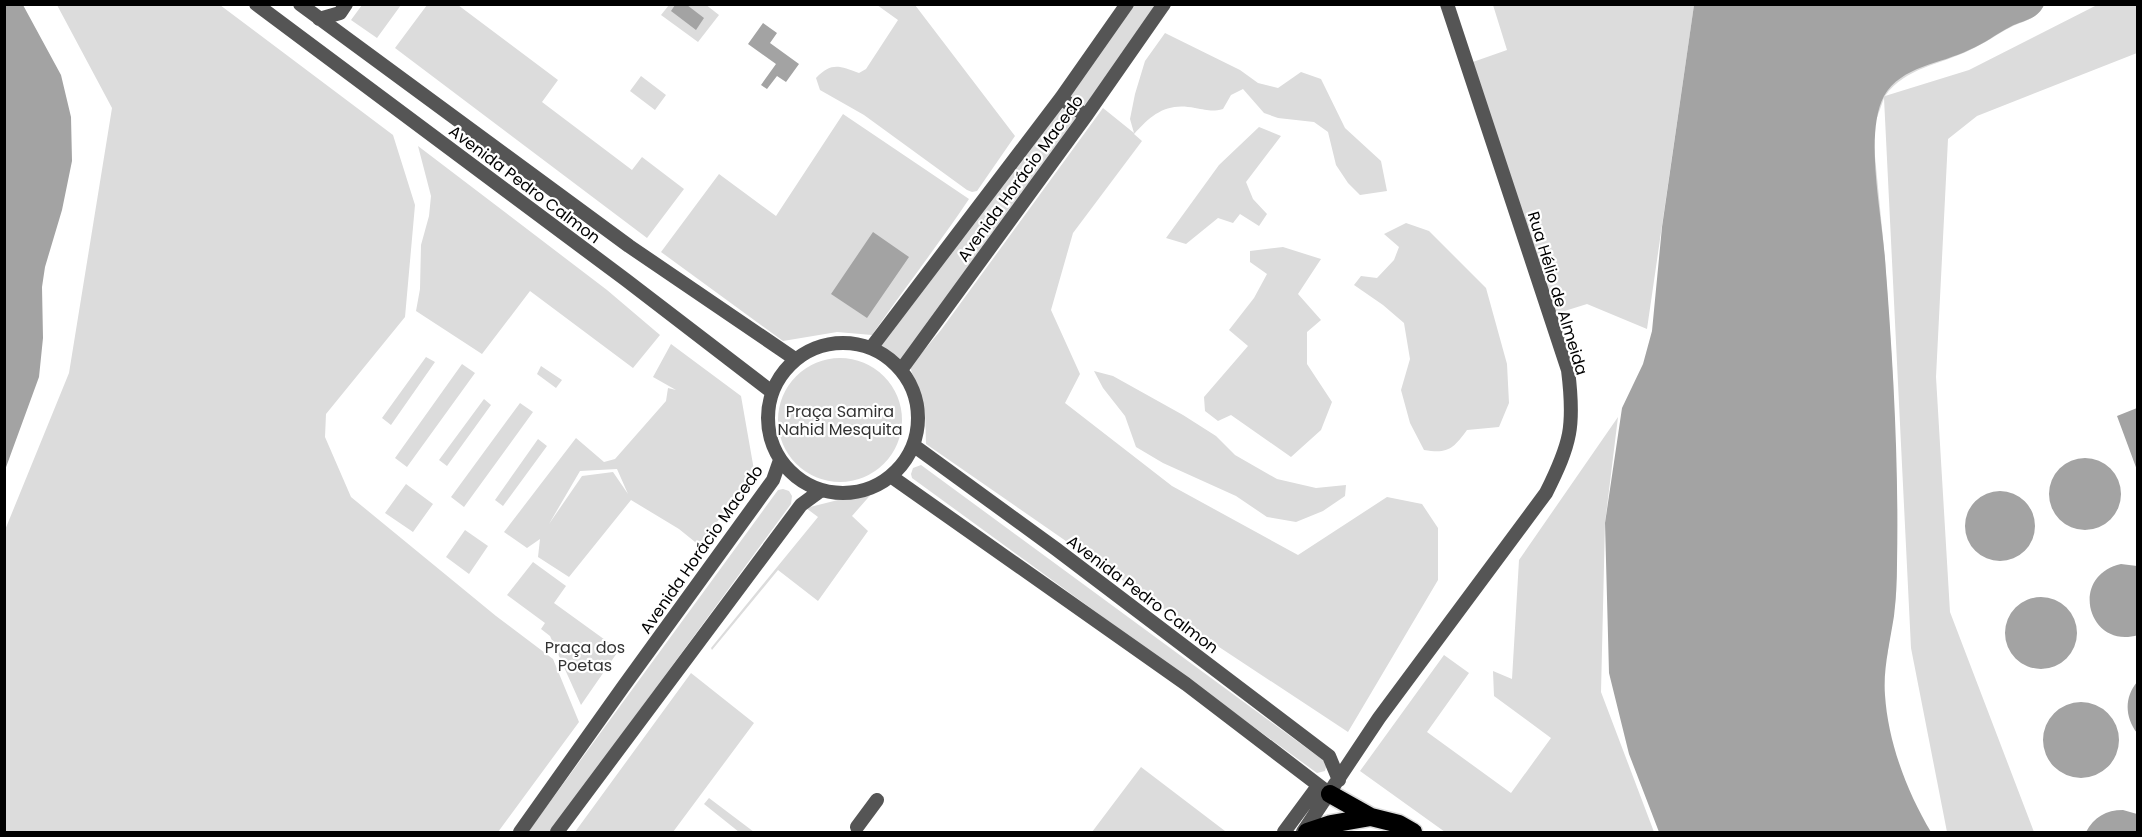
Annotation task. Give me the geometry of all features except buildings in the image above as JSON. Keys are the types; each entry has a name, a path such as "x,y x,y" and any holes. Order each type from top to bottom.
{"highway":[{"path":"1329,787 1371,817 1399,824 1413,832"},
{"path":"1305,832 1331,824 1371,817"}],"street":[{"name":"Avenida Pedro Calmon","path":"256,4 772,392"},
{"name":"Avenida Pedro Calmon","path":"300,4 629,246 795,359"},
{"name":"Avenida Horácio Macedo","path":"871,348 1061,98 1127,4"},
{"name":"Avenida Horácio Macedo","path":"901,370 1086,116 1164,4"},
{"name":"Rua Hélio de Almeida","path":"1329,787 1546,493 1565,452 1571,431 1573,411 1568,370 1447,4"},
{"path":"319,19 343,9 341,36"},
{"path":"1061,98 1086,116"},
{"path":"831,343 851,343 871,348 887,357 901,370 911,387 917,406 918,426 906,460 892,477 858,492 837,494 820,491 796,477 780,460 770,438 767,415 772,392 781,374 795,359 812,349 831,343"},
{"name":"Avenida Pedro Calmon","path":"913,445 1056,549 1329,756"},
{"name":"Avenida Horácio Macedo","path":"520,832 622,687 773,480 780,460"},
{"path":"892,477 1329,787"},
{"path":"557,832 801,505 820,491"},
{"path":"1305,832 1329,787 1329,756 1357,751"},
{"path":"1284,832 1329,787"},
{"path":"857,827 877,800"}],"green space":[{"path":"705,4 719,15 698,42 661,15 669,5"},
{"path":"57,5 220,5 393,135 415,205 405,317 326,414 325,437 351,497 496,616 553,659 579,722 498,832 5,832 5,530 69,373 112,108"},
{"path":"362,5 401,5 377,38 351,20"},
{"path":"427,5 458,5 558,80 542,102 632,170 642,157 684,189 647,238 395,48"},
{"path":"877,5 915,5 1015,136 977,191 967,190 864,115 820,90 816,78 827,69 841,67 859,73 866,69 898,20"},
{"path":"1127,5 1164,5 901,370 887,357 871,348"},
{"path":"1493,5 1694,5 1647,329 1587,304 1555,314 1470,63 1507,50"},
{"path":"2044,5 2034,17 2011,27 1975,48 1913,73 1893,86 1885,96 1969,70 2097,5 2137,5 2137,53 1977,116 1948,139 1936,377 1950,612 2034,832 1947,832 1911,648 1884,98 1874,126 1874,146 1885,259 1893,380 1897,513 1896,597 1887,656 1839,516 1873,64"},
{"path":"1165,33 1240,70 1258,83 1278,88 1301,72 1321,79 1345,128 1381,161 1387,191 1360,195 1348,183 1336,165 1328,132 1314,122 1278,118 1264,113 1243,89 1231,95 1223,109 1212,111 1176,107 1154,115 1134,134 1142,141 1073,233 1051,310 1080,374 1065,403 1172,486 1298,555 1387,497 1422,504 1438,528 1438,580 1348,732 1213,643 926,444 925,411 910,367 941,330 1103,108 1134,133 1130,119 1145,61"},
{"path":"641,76 666,95 655,110 630,91"},
{"path":"843,114 969,199 872,335 837,332 783,341 661,252 719,174 776,216"},
{"path":"1259,127 1281,136 1246,182 1253,199 1267,214 1259,226 1240,214 1233,223 1218,218 1186,244 1166,238 1219,165"},
{"path":"418,146 607,290 660,335 633,368 530,291 482,354 416,311 420,289 421,245 429,216 431,196"},
{"path":"1406,223 1429,231 1486,288 1507,364 1509,403 1499,427 1467,430 1454,446 1439,451 1424,450 1410,423 1401,390 1410,359 1404,323 1354,285 1361,276 1377,278 1394,260 1399,247 1384,234"},
{"path":"1283,247 1321,259 1298,294 1321,320 1307,332 1307,364 1332,402 1321,430 1291,457 1231,415 1218,421 1205,411 1204,397 1248,346 1229,330 1254,298 1267,274 1250,262 1250,251"},
{"path":"671,344 741,396 754,470 700,546 679,529 631,500 569,577 538,557 540,539 527,548 504,532 576,438 604,462 615,459 666,401 668,388 676,390 653,377","holes":["617,469 628,494 613,472 582,476 549,524 580,471"]},
{"path":"426,357 435,362 391,425 382,418"},
{"name":"Praça Samira Nahid Mesquita","path":"840,358 864,363 884,376 897,396 902,420 897,444 884,464 864,477 840,482 816,477 796,464 783,444 778,420 783,396 796,376 816,363"},
{"path":"462,364 475,373 407,467 395,458"},
{"path":"541,366 562,380 556,388 537,374"},
{"path":"1094,371 1113,376 1183,415 1216,436 1235,455 1277,479 1316,488 1346,485 1345,496 1323,511 1296,522 1267,517 1236,496 1163,463 1136,447 1125,416 1103,388"},
{"path":"484,399 491,405 447,466 439,460"},
{"path":"520,403 533,412 464,507 451,497"},
{"path":"1618,417 1605,523 1601,692 1654,832 1445,832 1360,771 1444,655 1469,673 1427,732 1511,793 1551,738 1494,696 1493,671 1512,679 1519,560"},
{"path":"538,439 547,446 503,506 495,500"},
{"path":"921,465 1327,763 1325,771 1317,773 912,478 913,468"},
{"path":"406,484 433,504 413,532 385,513"},
{"path":"778,490 789,491 792,496 791,504 550,832 528,832"},
{"path":"874,491 852,516 868,531 818,601 778,570 712,650 711,648 818,517 806,508"},
{"path":"465,530 488,546 469,574 446,557"},
{"name":"Praça dos Poetas","path":"533,562 566,586 554,603 619,650 581,705 550,636 541,629 545,623 507,595"},
{"path":"691,673 754,723 673,832 575,832"},
{"path":"1141,767 1225,831 1092,832"},
{"path":"709,798 754,832 739,832 704,804"}],"shaded area":[{"path":"4,5 23,5 61,75 71,117 72,161 62,210 45,267 42,287 43,338 39,377 5,470"},
{"path":"675,5 687,5 704,18 696,30 671,11"},
{"path":"1694,5 2044,5 2034,17 2010,27 1974,48 1922,67 1901,78 1884,96 1878,112 1875,131 1876,175 1891,335 1897,488 1896,590 1886,665 1885,695 1890,731 1900,766 1931,832 1659,832 1629,754 1609,673 1605,523 1622,408 1643,364 1652,331 1662,227"},
{"path":"763,23 777,33 770,43 799,64 786,82 777,76 767,89 761,85 776,64 748,44"},
{"path":"873,232 909,257 867,318 831,294"},
{"path":"2137,408 2137,470 2117,416"},
{"path":"2085,458 2105,464 2115,474 2121,494 2115,514 2105,524 2085,530 2065,524 2055,514 2049,494 2055,474 2065,464"},
{"path":"1993,491 2007,491 2020,496 2030,506 2035,526 2030,546 2020,556 2007,561 1993,561 1980,556 1970,546 1965,533 1965,519 1970,506 1980,496"},
{"path":"2121,564 2137,566 2138,635 2121,637 2107,632 2097,622 2091,610 2090,596 2094,582 2104,571"},
{"path":"2041,597 2061,603 2071,613 2077,633 2071,653 2061,663 2041,669 2021,663 2011,653 2005,633 2011,613 2021,603"},
{"path":"2137,682 2137,733 2128,714 2128,701"},
{"path":"2081,702 2096,705 2108,713 2116,725 2119,740 2116,755 2108,767 2096,775 2081,778 2066,775 2054,767 2046,755 2043,740 2046,725 2054,713 2066,705"},
{"path":"2123,810 2137,814 2137,832 2086,832 2101,815"}]}
